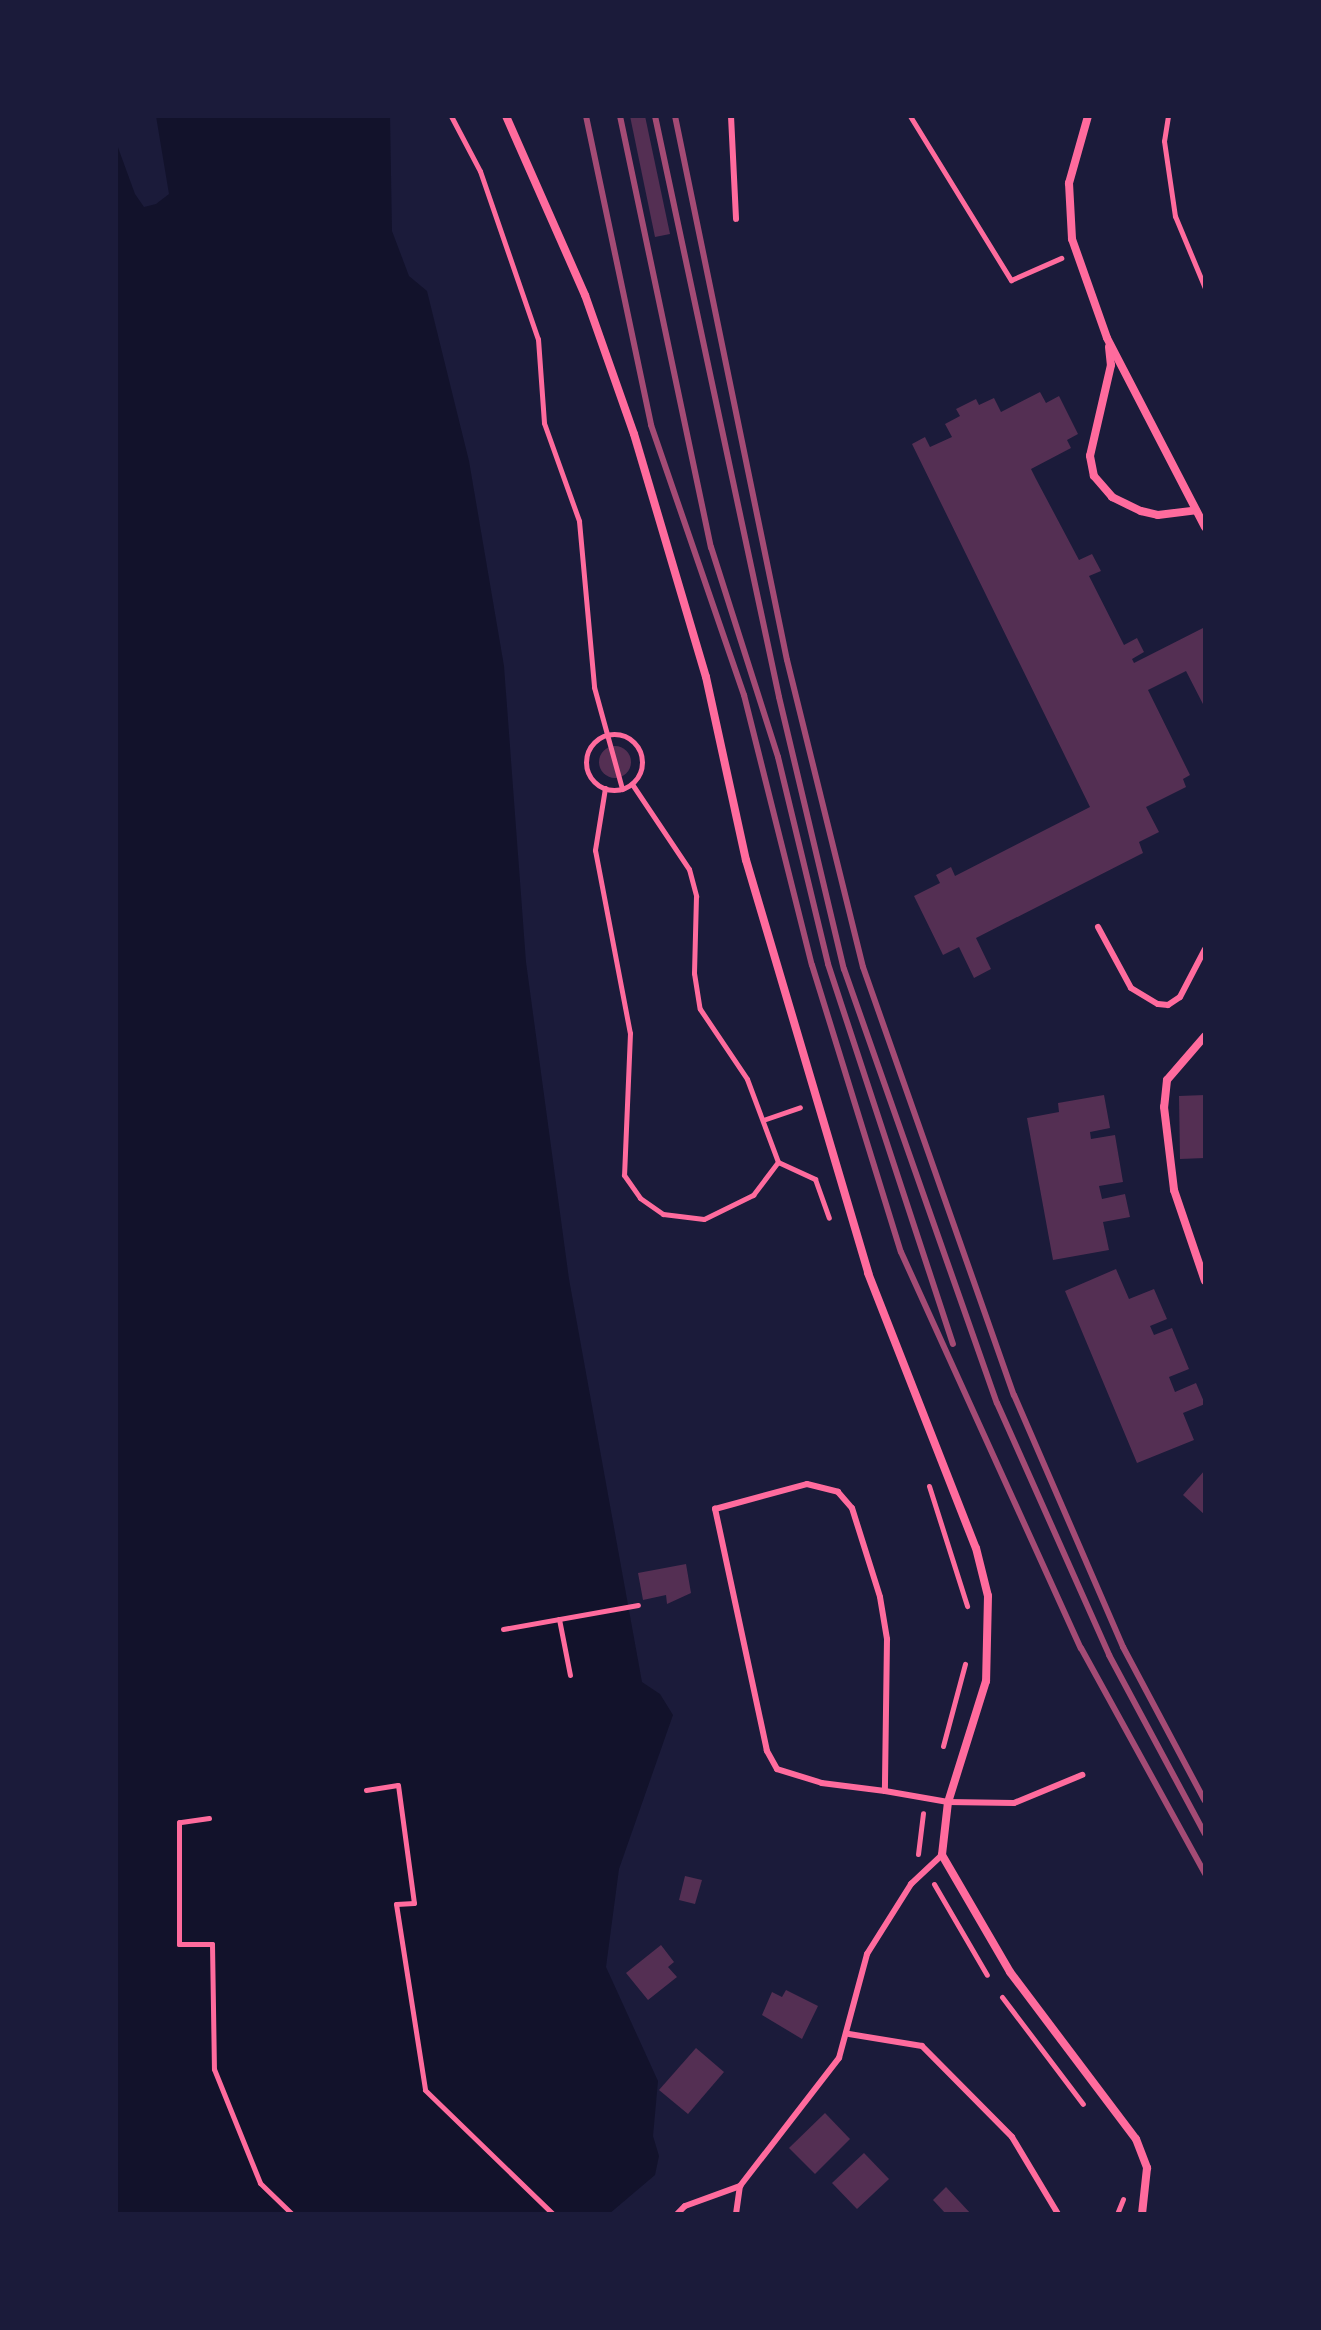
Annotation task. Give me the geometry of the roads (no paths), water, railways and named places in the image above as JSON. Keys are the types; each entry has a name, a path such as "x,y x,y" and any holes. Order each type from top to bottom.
{"street":[{"path":"506,116 585,295 634,434 704,669 746,860 868,1273 976,1548 988,1596 986,1681 948,1802 942,1855 1010,1972 1136,2139 1147,2168 1142,2214"},
{"path":"1088,116 1069,183 1075,252 1107,338 1205,527"},
{"path":"1107,338 1111,365 1090,456 1094,476 1112,497 1141,511 1158,515 1196,510"},
{"path":"1205,1036 1167,1080 1164,1107 1174,1190 1205,1281"}],"lane":[{"path":"731,116 736,219"},
{"path":"1098,927 1131,988 1158,1004 1180,997 1205,949"},
{"path":"885,1791 887,1639 880,1597 852,1508 838,1492 807,1484 715,1509 767,1751 777,1769 822,1783 948,1802 1014,1803 1082,1775"},
{"path":"736,2214 740,2186 814,2094 849,2034 867,1954 918,1875 942,1855"},
{"path":"849,2034 922,2046 1012,2137 1058,2214"},
{"path":"677,2214 685,2206 740,2186"}],"railway":[{"path":"586,116 651,425 744,695 812,965 901,1252 1081,1648 1205,1874"},
{"path":"620,116 711,547 778,757 828,964 953,1344"},
{"path":"655,116 779,697 844,969 997,1403 1109,1655 1205,1834"},
{"path":"675,116 787,660 863,967 1014,1395 1123,1647 1205,1801"}]}
